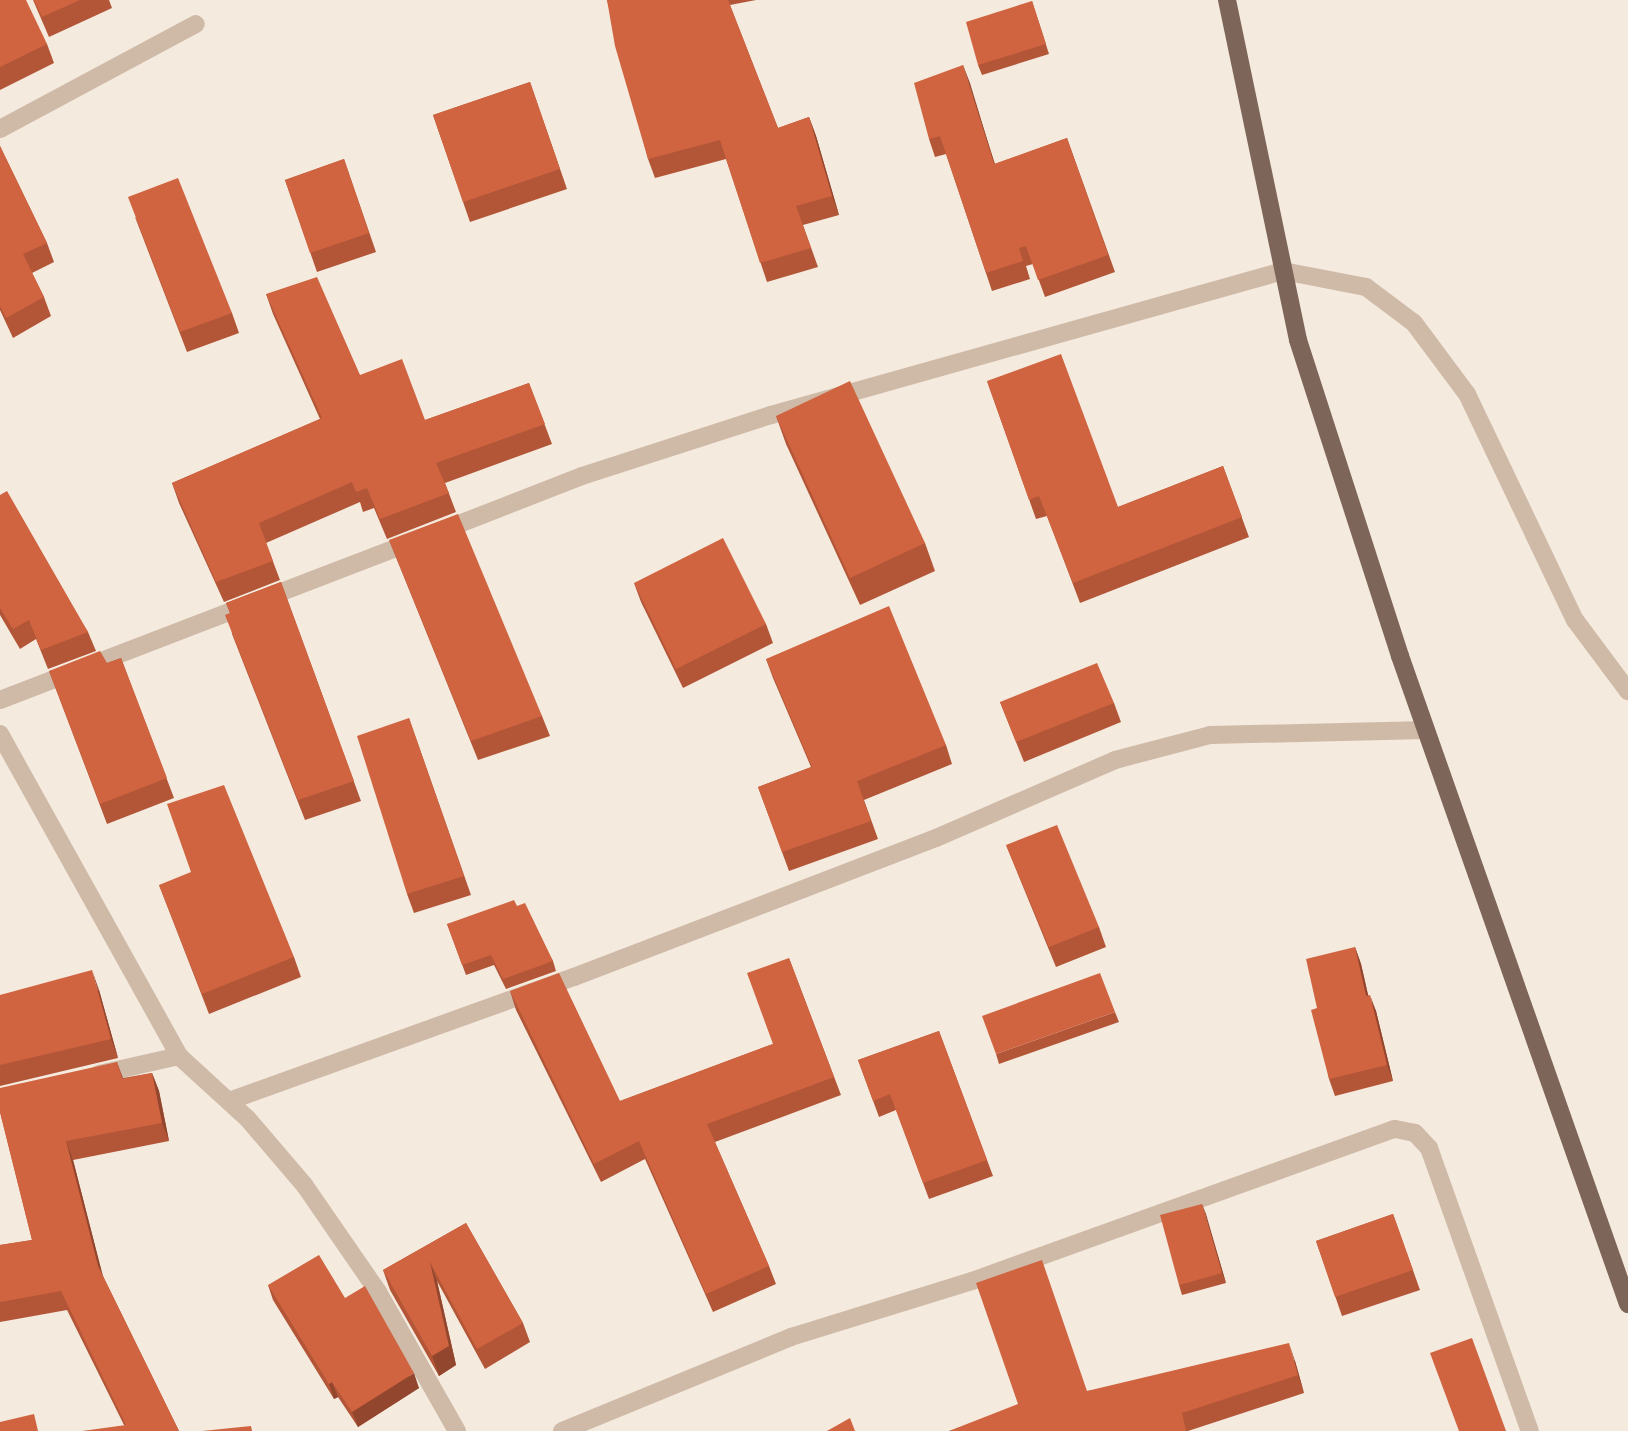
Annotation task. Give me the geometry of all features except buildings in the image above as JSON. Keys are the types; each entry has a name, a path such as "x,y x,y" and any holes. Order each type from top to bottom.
{"main road":[{"path":"1227,0 1297,340 1426,730 1628,1304"}],"street":[{"path":"0,129 196,24"},
{"path":"0,700 582,476 771,415 1283,271 1366,287 1414,323 1467,394 1575,620 1628,691"},
{"path":"229,1101 574,977 936,838 1115,760 1210,735 1426,730"},
{"path":"0,734 180,1056 229,1101 305,1186 378,1292 457,1431"},
{"path":"77,1079 180,1056"},
{"path":"562,1431 791,1336 972,1280 1395,1129 1415,1133 1429,1148 1530,1431"}]}
